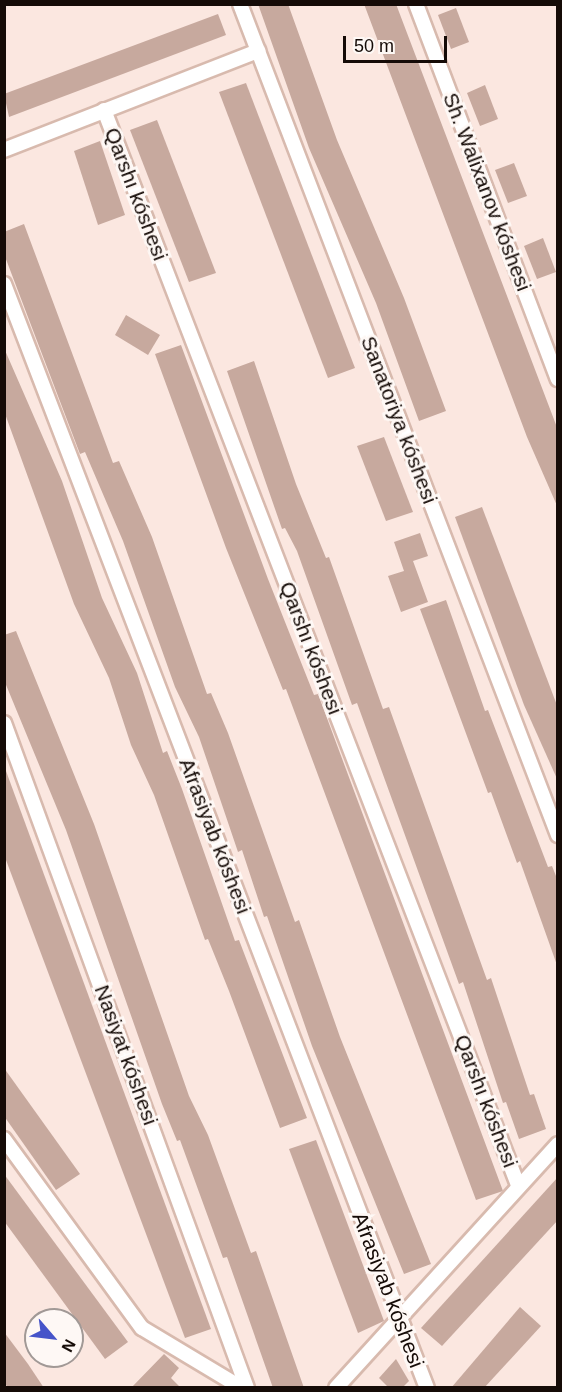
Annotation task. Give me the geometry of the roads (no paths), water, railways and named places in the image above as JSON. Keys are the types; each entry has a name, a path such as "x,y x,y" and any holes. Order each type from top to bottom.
{"street":[{"name":"Sanatoriya kóshesi","path":"240,4 558,835"},
{"name":"Sh. Walixanov kóshesi","path":"416,4 558,379"},
{"path":"4,150 258,51"},
{"name":"Qarshı kóshesi","path":"104,110 518,1185"},
{"name":"Afrasiyab kóshesi","path":"4,284 427,1388"},
{"name":"Nasiyat kóshesi","path":"4,723 247,1388"},
{"path":"4,1139 142,1328 242,1388"},
{"path":"336,1388 518,1185 558,1144"}]}
